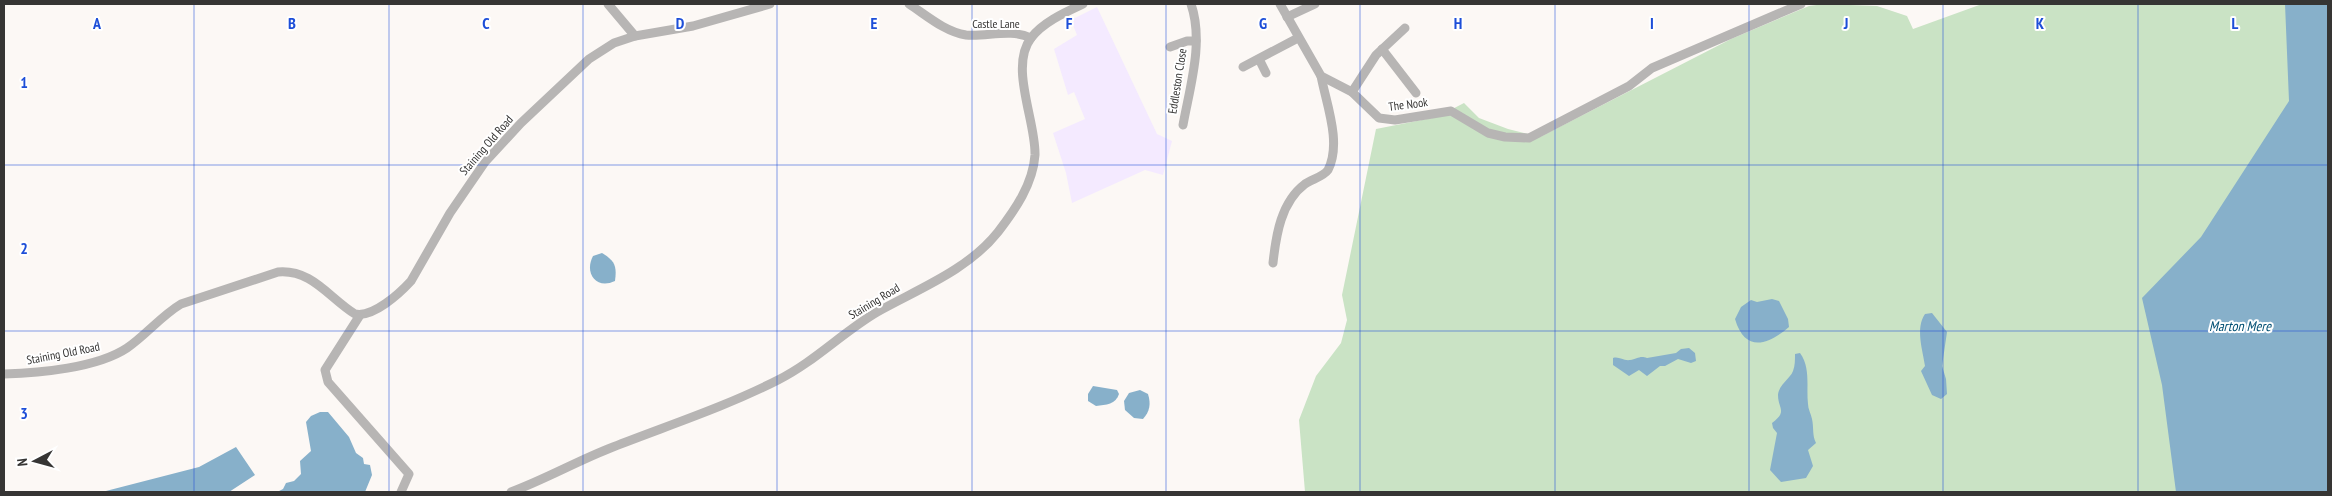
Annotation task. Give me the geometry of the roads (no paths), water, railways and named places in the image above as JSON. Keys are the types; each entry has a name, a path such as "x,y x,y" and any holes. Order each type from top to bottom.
{"street":[{"path":"608,4 635,36"},
{"name":"Staining Old Road","path":"4,374 52,371 108,358 127,348 169,311 181,304 278,272 288,271 306,276 347,308 360,315 393,298 411,280 466,187 485,162 520,124 589,59 614,43 635,36 693,26 770,4"},
{"name":"Castle Lane","path":"908,4 945,28 959,34 1018,34 1031,38"},
{"path":"1031,38 1046,25 1083,4"},
{"name":"Eddleston Close","path":"1183,125 1196,41 1195,19 1191,4"},
{"path":"1273,263 1277,236 1286,209 1300,189 1327,171 1332,155 1332,130 1321,76 1280,4"},
{"path":"1287,17 1314,4"},
{"name":"The Nook","path":"1321,76 1352,92 1374,114 1386,120 1451,111 1488,133 1505,138 1529,138 1629,86 1652,68 1801,4"},
{"path":"1352,92 1371,61 1405,28"},
{"name":"Staining Road","path":"511,492 604,450 698,416 779,380 875,313 960,265 981,250 997,233 1016,206 1033,169 1034,132 1023,75 1024,59 1031,38"},
{"path":"1243,66 1298,38"},
{"name":"Eddleston Close","path":"1170,47 1187,41 1196,41"},
{"path":"1382,49 1416,93"},
{"path":"1259,59 1266,73"},
{"path":"360,315 325,370 328,382 409,474 401,492"}],"water":[{"name":"Marton Mere","path":"2285,4 2328,4 2328,492 2176,492 2162,385 2142,298 2201,237 2289,101"},
{"path":"602,253 614,264 616,271 615,281 608,283 597,282 591,274 590,268 593,256"},
{"path":"1772,299 1779,301 1788,319 1789,327 1765,341 1751,341 1739,330 1735,319 1741,307 1751,300 1757,302"},
{"path":"1932,313 1947,332 1942,366 1946,379 1947,394 1941,399 1932,395 1921,371 1925,366 1920,340 1920,326 1925,314"},
{"path":"1689,348 1695,353 1696,361 1691,363 1678,359 1665,366 1660,366 1647,376 1639,370 1629,376 1613,365 1613,358 1632,360 1640,357 1647,358 1676,353 1681,349"},
{"path":"1800,353 1806,365 1808,406 1816,443 1808,450 1813,466 1806,478 1781,482 1770,470 1777,433 1772,423 1781,413 1778,400 1779,391 1793,371 1795,354"},
{"path":"1093,386 1117,390 1118,397 1113,402 1096,406 1088,401 1088,394"},
{"path":"1140,390 1148,394 1149,401 1147,413 1143,419 1134,418 1125,410 1124,401 1129,393"},
{"path":"320,412 328,412 349,437 356,453 363,458 364,464 370,465 372,475 365,492 277,492 283,489 286,483 294,481 301,474 300,461 311,451 306,422 311,416"},
{"path":"236,447 255,475 229,492 102,492 199,467"}]}
